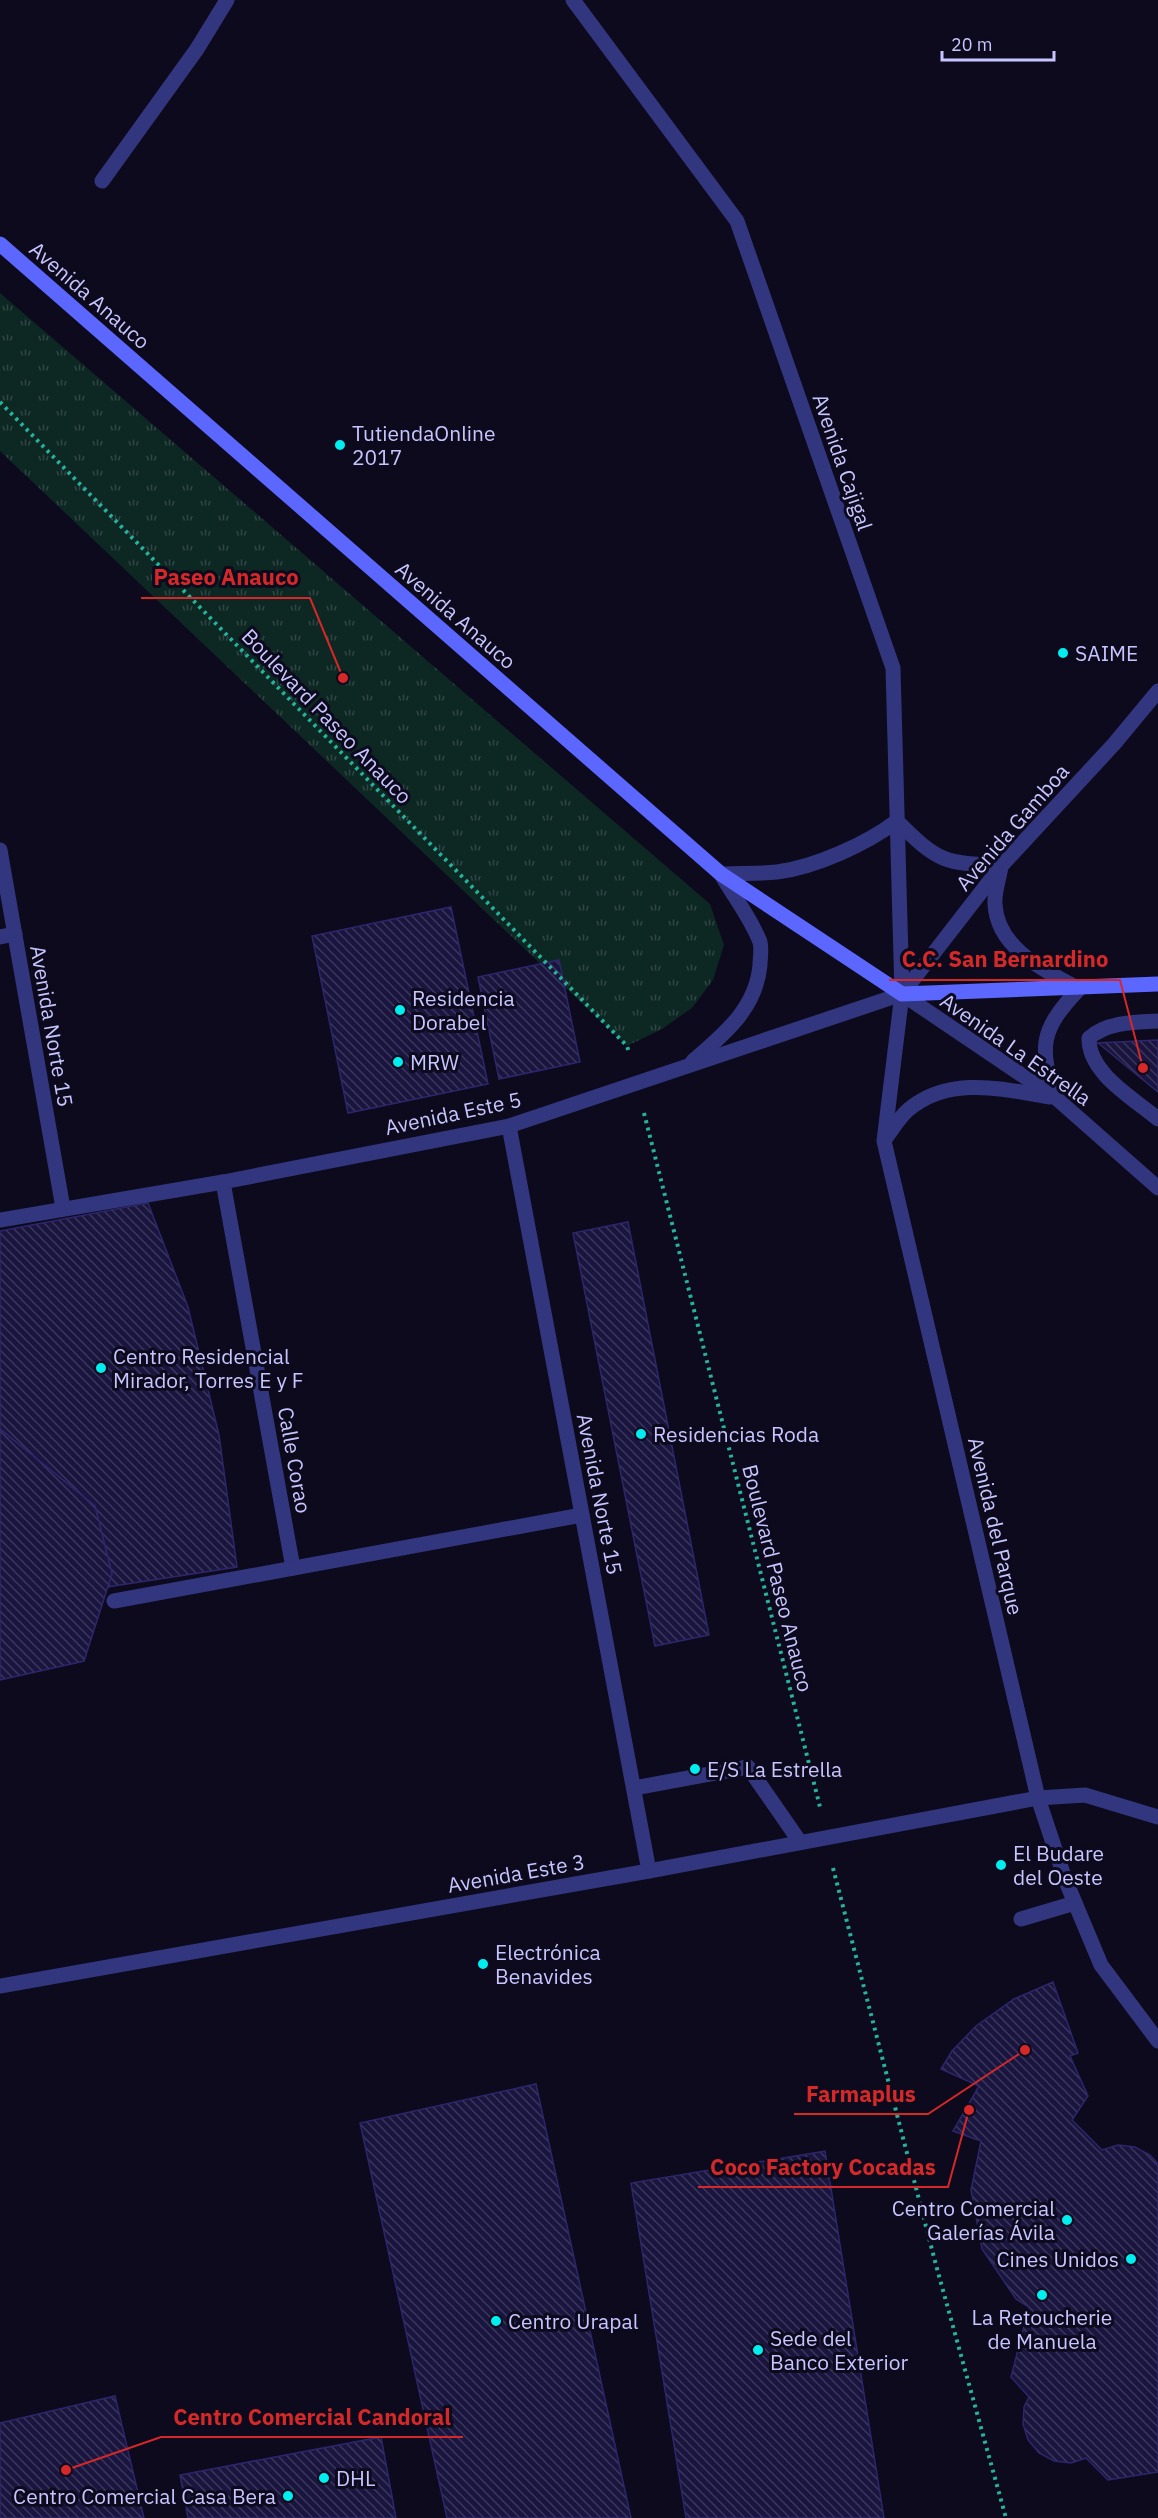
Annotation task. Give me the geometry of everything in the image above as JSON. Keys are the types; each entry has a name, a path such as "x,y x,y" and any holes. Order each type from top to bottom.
{"main road":[{"name":"Avenida Anauco","path":"0,244 721,874 902,994"},
{"path":"902,994 1079,989 1158,984"}],"street":[{"path":"102,181 197,49 227,0"},
{"name":"Avenida Cajigal","path":"573,0 737,221 893,668 902,994"},
{"name":"Avenida Gamboa","path":"902,994 1002,865 1114,744 1158,691"},
{"path":"721,874 778,872 806,866 878,835 897,821 923,847 946,861 1002,865 994,904 1000,924 1012,944 1031,961 1079,989 1055,1014 1047,1036 1045,1065 1056,1098 969,1086 933,1094 907,1111 884,1141"},
{"name":"Avenida Norte 15","path":"0,850 7,935 63,1208"},
{"path":"688,1066 736,1022 753,997 759,973 761,945 751,921 721,874"},
{"name":"Avenida Este 5","path":"0,1220 223,1182 509,1126 902,994"},
{"name":"Avenida La Estrella","path":"902,994 1056,1098 1158,1188"},
{"name":"Avenida del Parque","path":"902,994 884,1141 1038,1798 1075,1903 1101,1965 1158,2041"},
{"path":"1158,1021 1124,1023 1097,1030 1089,1038 1088,1051 1100,1070 1158,1119"},
{"name":"Avenida Norte 15","path":"509,1126 649,1871"},
{"name":"Calle Corao","path":"223,1182 293,1568"},
{"path":"114,1601 582,1515"},
{"path":"634,1788 748,1767 800,1842"},
{"name":"Avenida Este 3","path":"0,1986 649,1871 1038,1798 1085,1796 1158,1817"},
{"path":"1021,1919 1075,1903"}],"path":[{"name":"Boulevard Paseo Anauco","path":"0,402 627,1046 629,1053"},
{"name":"Boulevard Paseo Anauco","path":"644,1113 820,1807"},
{"path":"833,1868 936,2265 1006,2518"}],"green space":[{"path":"0,293 710,904 724,945 713,980 692,1008 662,1029 627,1046 0,451"}],"building":[{"name":"Residencia Dorabel","path":"451,907 488,1084 348,1113 312,936"},
{"path":"559,960 580,1062 499,1079 478,977"},
{"path":"1158,1040 1158,1092 1098,1043"},
{"name":"Centro Residencial Mirador, Torres E y F","path":"148,1203 188,1307 219,1435 237,1567 107,1587 112,1574 95,1506 0,1429 0,1231"},
{"name":"Residencias Roda","path":"628,1222 709,1635 655,1646 573,1233"},
{"path":"0,1429 95,1506 112,1574 84,1661 0,1680"},
{"name":"Centro Comercial Galerías Ávila","path":"1053,1982 1078,2053 1070,2056 1088,2096 1072,2120 1102,2150 1118,2145 1135,2147 1150,2155 1158,2164 1158,2472 1108,2480 1086,2458 1071,2463 1054,2461 1039,2453 1028,2440 1023,2424 1024,2407 1029,2397 1011,2377 1029,2307 1016,2299 982,2249 971,2190 981,2141 953,2131 979,2086 941,2069 952,2051 976,2026 1014,1999"},
{"name":"Centro Urapal","path":"536,2084 631,2518 447,2518 360,2123"},
{"name":"Sede del Banco Exterior","path":"825,2151 884,2518 686,2518 631,2183"},
{"path":"115,2396 144,2518 0,2518 0,2423"},
{"name":"Centro Comercial Casa Bera","path":"381,2437 396,2518 188,2518 180,2475"}],"place":[{"name":"TutiendaOnline 2017","path":"340,445"},
{"name":"SAIME","path":"1063,653"},
{"name":"Paseo Anauco","path":"343,678"},
{"name":"Residencia Dorabel","path":"400,1010"},
{"name":"MRW","path":"398,1062"},
{"name":"C.C. San Bernardino","path":"1143,1068"},
{"name":"Centro Residencial Mirador, Torres E y F","path":"101,1368"},
{"name":"Residencias Roda","path":"641,1434"},
{"name":"E/S La Estrella","path":"695,1769"},
{"name":"El Budare del Oeste","path":"1001,1865"},
{"name":"Electrónica Benavides","path":"483,1964"},
{"name":"Farmaplus","path":"1025,2050"},
{"name":"Coco Factory Cocadas","path":"969,2110"},
{"name":"Centro Comercial Galerías Ávila","path":"1067,2220"},
{"name":"Cines Unidos","path":"1131,2259"},
{"name":"La Retoucherie de Manuela","path":"1042,2295"},
{"name":"Centro Urapal","path":"496,2321"},
{"name":"Sede del Banco Exterior","path":"758,2350"},
{"name":"Centro Comercial Candoral","path":"66,2470"},
{"name":"DHL","path":"324,2478"},
{"name":"Centro Comercial Casa Bera","path":"288,2496"}]}
